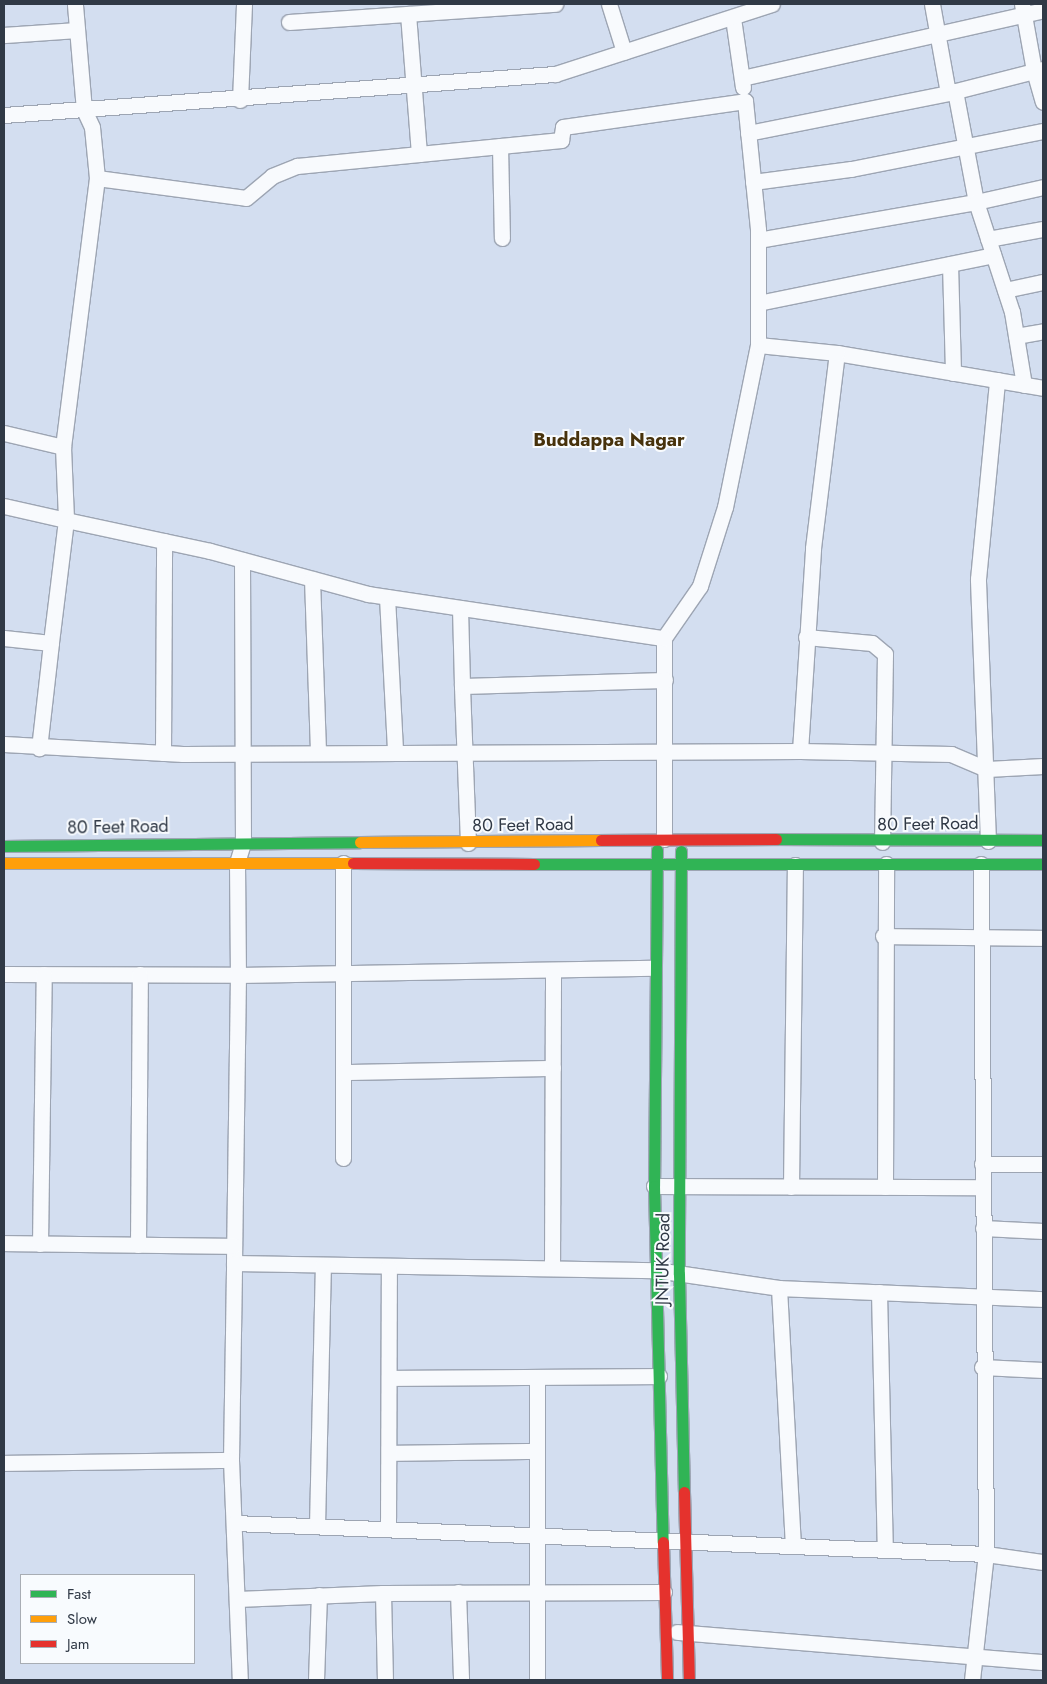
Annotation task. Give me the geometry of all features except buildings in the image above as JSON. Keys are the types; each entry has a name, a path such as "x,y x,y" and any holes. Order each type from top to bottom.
{"main road":[{"name":"80 Feet Road","path":"4,846 468,843 661,839 882,842 1043,840"},
{"name":"JNTUK Road","path":"661,839 656,863 654,1186 667,1680"},
{"name":"JNTUK Road","path":"683,839 680,864 682,1186 679,1274 686,1632 689,1680"},
{"name":"80 Feet Road","path":"4,863 656,863 795,866 1043,864"}],"street":[{"path":"40,748 66,520 63,448 97,178 92,127 84,110 75,4"},
{"path":"240,100 244,4"},
{"path":"289,22 555,4"},
{"path":"609,4 624,52"},
{"path":"4,115 240,100 555,74 772,4"},
{"path":"932,4 976,202 1005,290 1016,336 1024,385"},
{"path":"742,78 938,34 1023,9 1043,10"},
{"path":"1023,9 1039,70 1043,102"},
{"path":"408,14 419,154"},
{"path":"661,839 665,752 664,638 700,586 726,507 758,345 758,240 745,101 733,18"},
{"path":"4,35 77,30"},
{"path":"748,133 951,92 1039,70"},
{"path":"97,178 246,198 272,176 297,166 561,140 563,127 745,101"},
{"path":"753,182 1043,131"},
{"path":"500,146 502,238"},
{"path":"758,240 976,202 1043,187"},
{"path":"988,239 1043,229"},
{"path":"758,303 994,255"},
{"path":"950,264 953,373"},
{"path":"1005,290 1043,282"},
{"path":"1016,336 1043,331"},
{"path":"758,345 837,353 1043,388"},
{"path":"800,751 806,637 837,353"},
{"path":"988,841 978,579 997,380"},
{"path":"4,433 63,448"},
{"path":"4,506 164,541 387,597 664,638"},
{"path":"163,753 164,541"},
{"path":"240,1680 231,1460 238,975 236,863 243,843 242,560"},
{"path":"312,579 318,752"},
{"path":"387,597 395,752"},
{"path":"460,608 462,753 468,843"},
{"path":"806,637 872,643 882,648 882,842"},
{"path":"4,638 51,643"},
{"path":"462,686 664,680"},
{"path":"4,744 40,748 163,753 800,751 951,754 986,769 1043,766"},
{"path":"343,863 345,974 343,1158"},
{"path":"885,1187 883,936 886,864"},
{"path":"972,1680 986,1554 982,1367 981,864"},
{"path":"791,1186 795,866"},
{"path":"883,936 980,935 1043,938"},
{"path":"4,974 238,975 654,968"},
{"path":"552,971 552,1268"},
{"path":"40,1244 44,974"},
{"path":"138,1245 140,974"},
{"path":"344,1072 553,1068"},
{"path":"982,1164 1043,1164"},
{"path":"654,1186 983,1187"},
{"path":"983,1228 1043,1232"},
{"path":"4,1243 234,1246"},
{"path":"234,1263 656,1270 778,1288 1043,1299"},
{"path":"317,1526 323,1265"},
{"path":"388,1528 389,1266"},
{"path":"778,1288 793,1544"},
{"path":"879,1292 885,1549"},
{"path":"982,1367 1043,1370"},
{"path":"389,1378 659,1376"},
{"path":"537,1377 537,1680"},
{"path":"389,1453 537,1451"},
{"path":"4,1463 231,1460"},
{"path":"234,1523 793,1544 986,1554 1043,1562"},
{"path":"458,1592 461,1680"},
{"path":"237,1599 383,1593 664,1592"},
{"path":"383,1593 385,1680"},
{"path":"316,1680 319,1595"},
{"path":"666,1631 1043,1662"}],"traffic: fast":[{"path":"776,839 1043,840"},
{"path":"4,846 360,842"},
{"path":"657,850 654,1186 663,1542"},
{"path":"681,851 679,1274 684,1492"},
{"path":"534,864 1043,864"}],"traffic: slow":[{"path":"360,842 601,840"},
{"path":"4,863 353,863"}],"traffic: jam":[{"path":"601,840 776,839"},
{"path":"353,863 534,864"},
{"path":"684,1492 689,1680"},
{"path":"663,1542 667,1680"}],"district":[{"name":"Buddappa Nagar","path":"609,440"}]}
